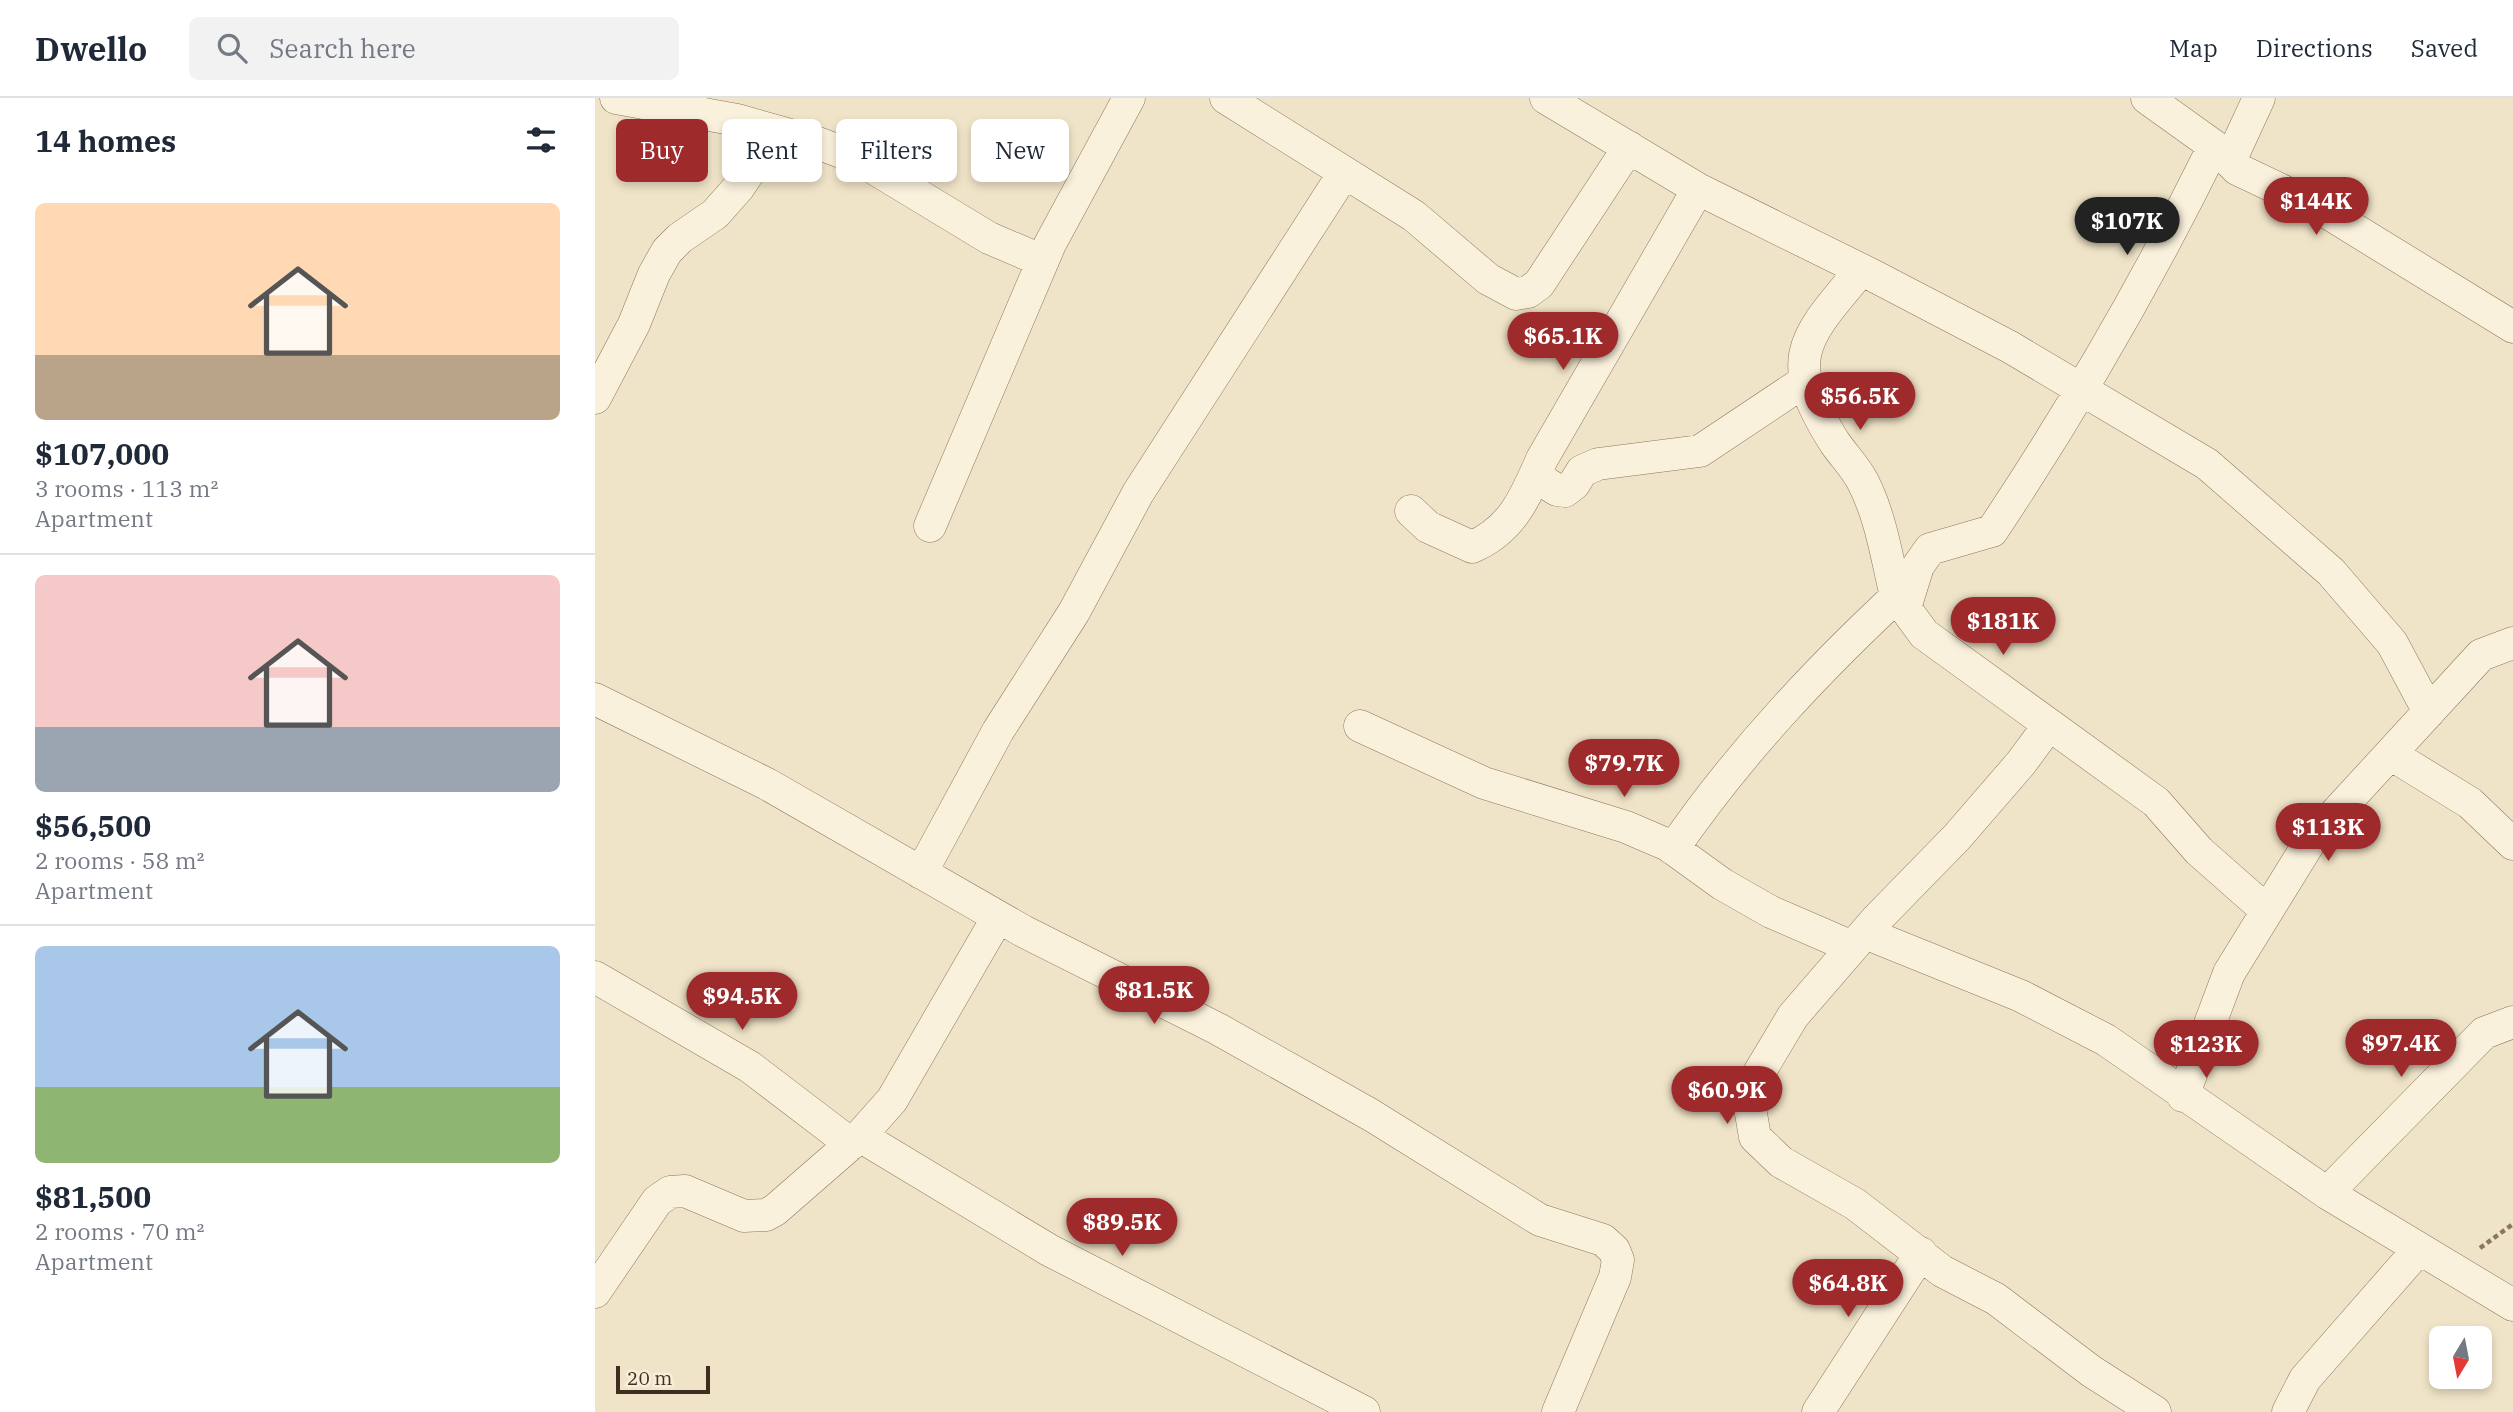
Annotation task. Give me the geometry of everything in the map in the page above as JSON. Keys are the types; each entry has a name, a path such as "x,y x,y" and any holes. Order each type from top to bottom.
{"street":[{"path":"616,98 732,119"},
{"path":"930,526 1043,261 1129,98"},
{"path":"1226,98 1414,216 1488,279 1517,293 1528,292 1539,284 1629,147"},
{"path":"1546,98 1698,189 2010,347 2207,464 2332,572 2392,643 2429,712"},
{"path":"2147,98 2222,154 2237,169 2323,210 2513,327"},
{"path":"1673,849 1716,786 1794,696 1904,589 1930,549 1992,531 2038,463 2166,242 2259,98"},
{"path":"822,146 857,158 989,238 1043,261"},
{"path":"921,873 998,731 1075,612 1138,493 1344,173"},
{"path":"595,398 634,324 661,261 680,238 715,215 742,182"},
{"path":"1411,510 1428,527 1472,547 1494,538 1524,500 1535,476 1698,189"},
{"path":"1861,270 1814,328 1805,349 1805,381 1809,398 1863,482 1904,589 1905,608 1924,634 2156,802 2199,851 2267,911"},
{"path":"1535,476 1557,490 1565,491 1574,484 1582,471 1598,464 1700,451 1805,381"},
{"path":"2183,1096 2229,973 2311,840 2392,755 2481,655 2513,643"},
{"path":"595,699 767,784 998,917 1218,1029 1371,1115 1540,1220 1603,1240 1614,1250 1618,1260 1615,1277 1557,1412"},
{"path":"2049,725 2021,763 1957,837 1858,940 1793,1016 1759,1073 1750,1108 1755,1137 1781,1162 1855,1204 1921,1252 1942,1271 1996,1299 2091,1371 2155,1412"},
{"path":"1360,726 1484,783 1626,827 1673,849 1722,884 1770,912 2021,996 2106,1040 2183,1096 2327,1193 2513,1305"},
{"path":"2392,755 2470,803 2513,844"},
{"path":"595,1292 657,1201 670,1192 685,1191 744,1216 766,1215 855,1140 892,1100 998,917"},
{"path":"595,977 750,1068 855,1140 1049,1250 1364,1412"},
{"path":"2327,1193 2484,1033 2513,1022"},
{"path":"2288,1412 2305,1379 2418,1250"},
{"path":"1818,1412 1921,1252"}]}
